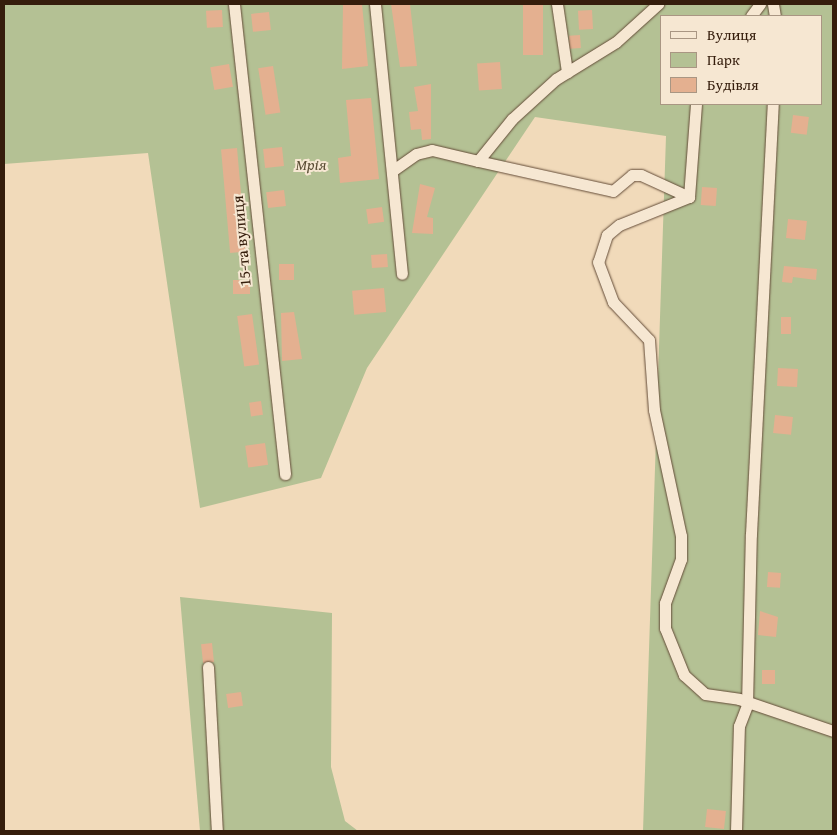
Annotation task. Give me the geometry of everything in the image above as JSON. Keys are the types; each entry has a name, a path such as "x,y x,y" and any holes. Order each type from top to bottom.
{"street":[{"name":"15-та вулиця","path":"234,4 285,474"},
{"path":"375,4 402,274"},
{"path":"557,4 567,72"},
{"path":"478,161 512,119 567,72 616,42 658,4"},
{"path":"752,15 760,4"},
{"path":"689,197 696,105"},
{"path":"736,831 740,726 747,705 751,534 773,105"},
{"path":"392,171 416,154 432,150 613,192 632,175 641,175 689,197"},
{"path":"689,197 619,225 607,235 598,262 613,302 649,340 654,410 681,536 680,568 663,616 673,654 684,675 704,694 833,731"},
{"path":"208,667 217,831"}],"green space":[{"name":"Мрія","path":"4,4 833,4 833,831 643,831 666,136 535,117 367,368 321,478 200,508 148,153 4,164"},
{"path":"180,597 332,613 331,767 345,821 358,831 200,831"}],"building":[{"path":"343,4 362,4 368,66 342,69"},
{"path":"391,4 410,4 417,66 400,67"},
{"path":"523,4 543,4 543,55 523,55"},
{"path":"222,10 223,27 207,28 206,11"},
{"path":"592,10 593,29 579,30 578,11"},
{"path":"269,12 271,30 253,32 251,14"},
{"path":"580,35 581,48 570,49 569,36"},
{"path":"500,62 502,89 479,91 477,64"},
{"path":"229,64 233,87 214,90 210,67"},
{"path":"273,66 280,112 266,115 258,68"},
{"path":"431,84 431,139 422,140 421,129 411,130 409,112 418,111 414,87"},
{"path":"371,98 379,179 340,183 338,158 351,156 346,100"},
{"path":"793,115 809,117 807,135 791,133"},
{"path":"282,147 284,166 265,168 263,149"},
{"path":"237,148 246,252 230,253 221,149"},
{"path":"420,184 435,188 427,217 433,218 433,234 412,233"},
{"path":"702,187 717,188 716,206 701,205"},
{"path":"284,190 286,206 268,208 266,192"},
{"path":"382,207 384,222 368,224 366,209"},
{"path":"788,219 807,221 805,240 786,238"},
{"path":"387,254 388,267 372,268 371,255"},
{"path":"279,264 294,264 294,280 279,280"},
{"path":"784,266 817,269 816,280 793,277 792,283 782,282"},
{"path":"233,280 250,280 250,294 233,294"},
{"path":"384,288 386,312 354,315 352,291"},
{"path":"294,312 302,359 282,361 281,313"},
{"path":"252,314 259,365 244,367 237,316"},
{"path":"781,317 791,317 791,334 781,334"},
{"path":"778,368 798,369 797,387 777,386"},
{"path":"261,401 263,415 251,417 249,403"},
{"path":"775,415 793,417 791,435 773,433"},
{"path":"265,443 268,465 248,468 245,446"},
{"path":"768,572 781,573 780,588 767,587"},
{"path":"760,611 778,617 776,637 758,635"},
{"path":"212,643 214,662 203,663 201,644"},
{"path":"762,670 775,670 775,684 762,684"},
{"path":"241,692 243,706 228,708 226,694"},
{"path":"707,809 726,811 724,829 705,827"}]}
